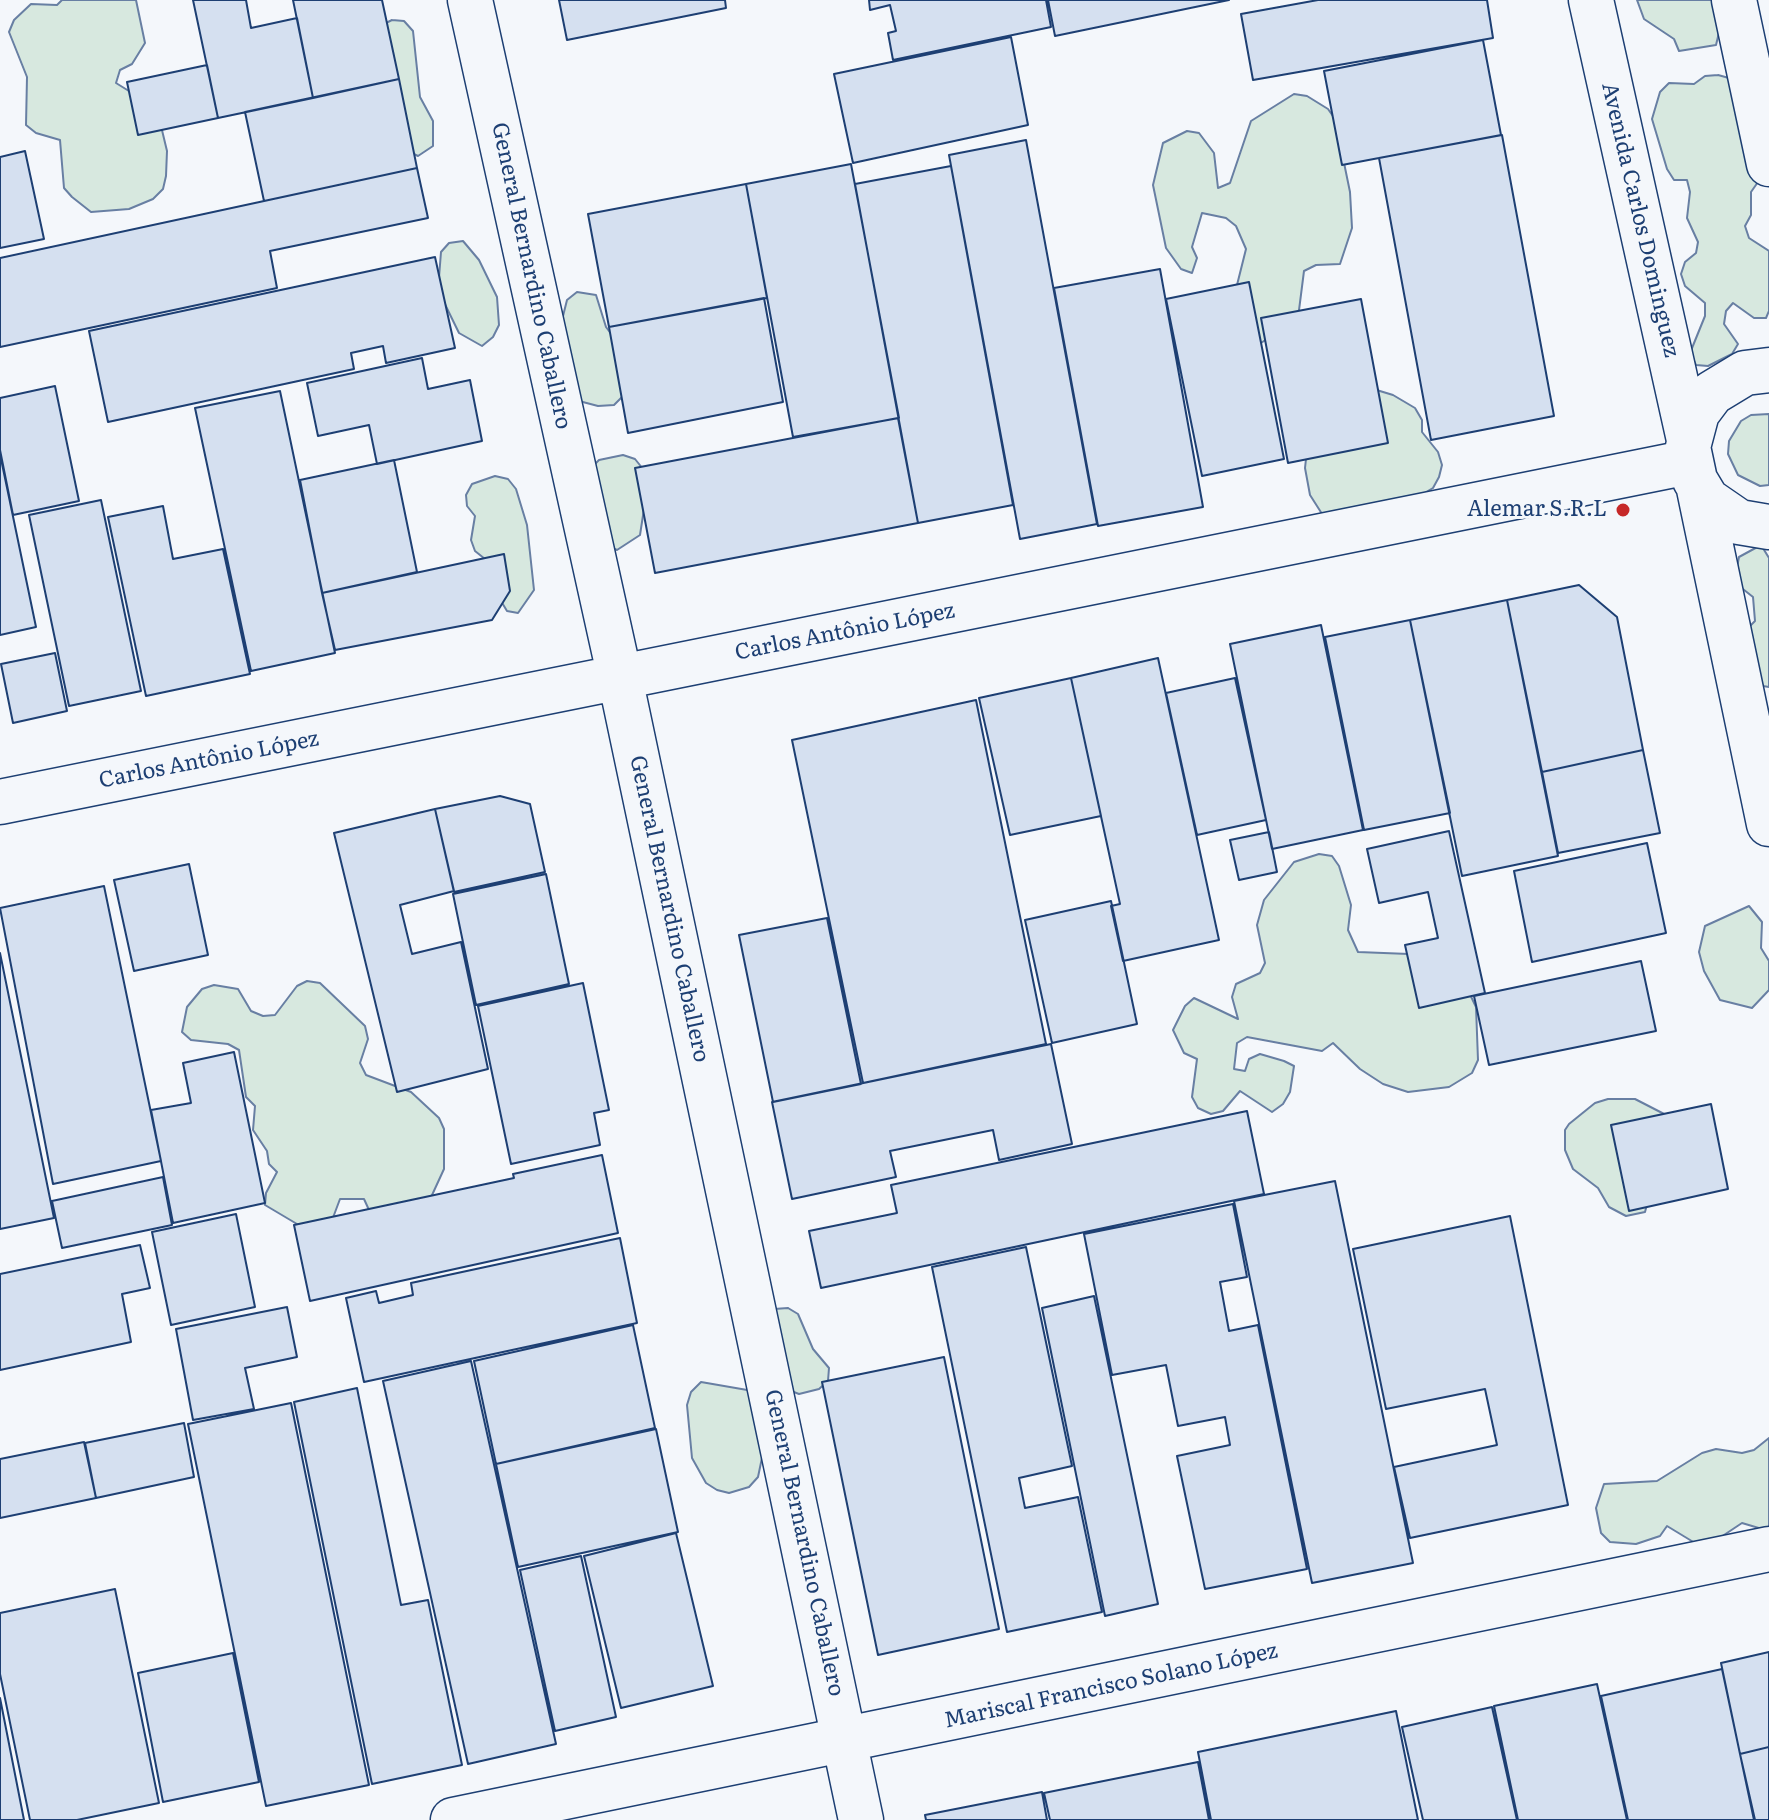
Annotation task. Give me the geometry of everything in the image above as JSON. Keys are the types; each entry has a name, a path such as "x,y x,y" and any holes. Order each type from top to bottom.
{"street":[{"name":"General Bernardino Caballero","path":"470,0 620,678 861,1820"},
{"name":"Avenida Carlos Dominguez","path":"1591,0 1769,824"},
{"path":"1734,0 1769,164"},
{"path":"1769,370 1745,373 1712,393 1697,413 1693,464 1727,516 1751,526 1769,527"},
{"name":"Carlos Antônio López","path":"0,802 1693,464"},
{"name":"Mariscal Francisco Solano López","path":"453,1820 1769,1549"}],"shaded area":[{"path":"62,0 136,0 145,43 132,64 120,70 116,83 137,96 161,126 167,151 163,189 153,199 129,209 91,212 72,197 64,188 60,140 36,133 26,125 27,77 9,32 14,20 31,4 57,5"},
{"path":"1637,0 1714,0 1722,20 1716,45 1679,51 1674,39 1644,19"},
{"path":"392,20 404,21 413,31 420,97 433,121 433,146 418,156 395,145 380,26"},
{"path":"1705,76 1729,78 1758,182 1751,192 1751,215 1745,226 1749,238 1769,251 1769,311 1766,318 1754,318 1733,303 1726,311 1724,324 1738,344 1732,354 1708,366 1696,365 1690,353 1705,316 1705,303 1685,286 1681,274 1685,262 1696,253 1698,242 1687,218 1690,192 1687,180 1674,180 1667,169 1652,119 1660,92 1669,83 1694,84"},
{"path":"1294,94 1307,96 1328,109 1335,119 1350,192 1352,228 1340,264 1316,265 1304,271 1298,318 1258,345 1230,313 1246,249 1236,226 1226,218 1202,213 1192,247 1197,258 1192,273 1181,269 1166,248 1153,185 1163,143 1187,131 1199,133 1214,153 1218,188 1230,183 1251,121"},
{"path":"463,241 479,260 497,297 499,325 493,337 482,346 459,333 438,290 441,252 449,243"},
{"path":"577,292 596,295 606,327 618,343 623,396 614,405 598,406 579,401 562,320 567,300"},
{"path":"1370,388 1393,395 1415,408 1422,420 1422,432 1438,452 1442,465 1439,477 1433,488 1401,507 1324,517 1310,495 1305,468 1308,441"},
{"path":"1769,414 1769,485 1760,486 1738,475 1728,454 1729,441 1741,421 1751,415"},
{"path":"623,455 635,459 643,469 644,509 640,535 617,550 606,545 590,469 599,460"},
{"path":"495,476 508,479 516,489 527,525 534,590 518,613 507,611 485,559 475,551 471,540 475,516 467,506 466,495 472,484"},
{"path":"1761,545 1769,558 1769,687 1763,686 1757,674 1747,629 1755,621 1753,597 1734,582 1739,557"},
{"path":"1319,854 1332,856 1339,866 1351,905 1348,930 1358,952 1409,954 1465,984 1476,1007 1478,1060 1472,1073 1449,1087 1408,1092 1383,1084 1360,1069 1333,1043 1322,1051 1247,1037 1237,1043 1234,1069 1245,1071 1249,1059 1260,1054 1284,1061 1294,1066 1290,1092 1283,1104 1272,1112 1240,1091 1223,1111 1211,1114 1198,1108 1192,1097 1197,1059 1184,1053 1173,1030 1185,1006 1194,998 1238,1019 1232,997 1236,984 1260,973 1265,963 1257,925 1264,900 1294,862"},
{"path":"1749,906 1762,922 1761,948 1769,961 1769,990 1752,1008 1720,1000 1704,971 1699,952 1705,926"},
{"path":"307,981 320,983 365,1026 368,1039 360,1063 366,1075 411,1092 439,1118 444,1129 444,1169 427,1206 369,1210 364,1199 340,1199 331,1223 303,1236 297,1224 265,1205 266,1193 277,1172 269,1164 267,1151 253,1130 255,1106 246,1097 239,1050 228,1044 191,1040 182,1032 187,1007 202,989 214,985 238,989 251,1011 263,1016 275,1015 297,986"},
{"path":"1608,1099 1635,1099 1670,1117 1645,1212 1626,1216 1609,1207 1598,1188 1573,1169 1565,1150 1565,1130 1569,1124 1595,1103"},
{"path":"788,1308 798,1314 813,1349 829,1368 828,1381 819,1389 799,1394 786,1389 774,1309"},
{"path":"701,1382 753,1391 763,1453 758,1477 749,1487 729,1493 717,1490 706,1483 692,1458 687,1405 691,1392"},
{"path":"1769,1438 1769,1531 1742,1523 1721,1537 1695,1543 1667,1526 1660,1536 1636,1544 1610,1542 1601,1533 1596,1508 1604,1484 1657,1481 1702,1453 1716,1449 1742,1453 1754,1450"}],"building":[{"path":"193,0 246,0 251,28 297,18 313,98 218,118"},
{"path":"293,0 382,0 399,79 313,98"},
{"path":"559,0 725,0 726,8 567,40"},
{"path":"869,0 1046,0 1051,27 893,60 888,33 896,31 890,5 870,10"},
{"path":"1048,0 1229,0 1055,36"},
{"path":"1318,0 1487,0 1493,38 1253,80 1241,14"},
{"path":"1011,37 1028,125 853,163 834,74"},
{"path":"1483,40 1501,135 1342,165 1324,71"},
{"path":"207,65 218,118 138,135 127,82"},
{"path":"399,79 417,168 264,201 245,112"},
{"path":"1502,135 1554,416 1431,440 1379,158"},
{"path":"1026,140 1097,524 1020,539 949,155"},
{"path":"25,151 44,239 0,248 0,157"},
{"path":"851,164 899,418 793,437 746,184"},
{"path":"951,166 1013,505 918,523 855,184"},
{"path":"417,168 428,218 270,251 277,288 0,347 0,258"},
{"path":"746,184 767,298 609,327 588,214"},
{"path":"435,257 455,348 386,363 383,346 351,353 354,369 108,422 89,331"},
{"path":"1160,269 1203,507 1098,526 1054,288"},
{"path":"1249,282 1284,459 1202,476 1166,299"},
{"path":"764,298 783,402 628,433 609,327"},
{"path":"1361,299 1388,443 1288,463 1261,318"},
{"path":"422,358 428,389 470,380 482,441 377,464 369,425 318,436 307,383"},
{"path":"55,386 79,501 13,515 0,450 0,398"},
{"path":"280,391 335,653 251,671 195,408"},
{"path":"898,418 918,523 655,573 635,468"},
{"path":"0,454 36,627 0,635"},
{"path":"394,460 417,572 322,593 300,480"},
{"path":"101,500 141,691 69,706 29,515"},
{"path":"163,506 173,559 223,549 250,674 146,696 108,517"},
{"path":"504,554 510,591 492,620 335,650 322,593"},
{"path":"1579,585 1617,617 1643,750 1542,772 1507,600"},
{"path":"1507,600 1558,856 1462,876 1410,620"},
{"path":"1410,620 1450,813 1364,830 1325,637"},
{"path":"1321,625 1363,830 1272,849 1230,644"},
{"path":"55,653 67,711 13,723 1,664"},
{"path":"1158,658 1219,940 1123,961 1111,906 1120,904 1071,678"},
{"path":"1071,678 1101,816 1010,835 979,698"},
{"path":"1235,678 1266,820 1197,835 1166,693"},
{"path":"976,700 1046,1044 863,1083 792,740"},
{"path":"1643,750 1660,833 1558,853 1542,772"},
{"path":"500,796 530,804 545,872 454,892 435,809"},
{"path":"435,809 454,891 400,905 412,954 461,942 488,1069 397,1092 334,833"},
{"path":"1449,831 1485,993 1419,1008 1405,945 1438,938 1428,892 1379,903 1367,849"},
{"path":"1269,832 1277,872 1239,880 1230,840"},
{"path":"1647,843 1666,933 1532,962 1514,871"},
{"path":"189,864 208,955 134,971 114,880"},
{"path":"546,874 569,984 476,1005 453,894"},
{"path":"104,886 161,1161 53,1184 0,908"},
{"path":"1111,901 1137,1024 1052,1043 1025,920"},
{"path":"827,918 861,1084 773,1102 739,935"},
{"path":"0,953 54,1218 0,1229"},
{"path":"1641,961 1656,1031 1489,1065 1474,996"},
{"path":"583,983 609,1110 594,1113 600,1145 511,1164 478,1006"},
{"path":"1051,1044 1072,1144 999,1160 993,1130 890,1151 896,1177 792,1199 772,1102"},
{"path":"234,1052 265,1203 173,1223 151,1110 191,1103 183,1063"},
{"path":"1711,1104 1728,1189 1629,1211 1611,1125"},
{"path":"1247,1111 1264,1194 821,1288 809,1231 897,1213 891,1185"},
{"path":"602,1155 618,1233 310,1301 294,1225 514,1178 513,1174"},
{"path":"163,1177 172,1225 62,1248 52,1201"},
{"path":"1335,1181 1413,1563 1312,1583 1234,1201"},
{"path":"1233,1204 1247,1277 1220,1282 1229,1331 1258,1325 1307,1569 1205,1589 1177,1456 1230,1445 1225,1417 1178,1426 1166,1365 1112,1375 1084,1234"},
{"path":"236,1214 255,1307 171,1325 152,1232"},
{"path":"1510,1216 1568,1505 1410,1538 1394,1467 1497,1445 1485,1389 1386,1409 1353,1249"},
{"path":"620,1238 637,1323 364,1382 346,1298 376,1291 379,1303 413,1295 411,1283"},
{"path":"140,1245 150,1288 122,1294 131,1342 0,1370 0,1274"},
{"path":"1026,1247 1072,1466 1019,1478 1025,1508 1078,1497 1102,1612 1007,1632 932,1267"},
{"path":"1094,1296 1158,1604 1105,1616 1042,1308"},
{"path":"287,1307 297,1357 245,1368 254,1409 193,1420 176,1329"},
{"path":"633,1325 655,1428 496,1464 474,1361"},
{"path":"944,1357 999,1629 878,1655 822,1382"},
{"path":"471,1361 556,1744 468,1764 383,1381"},
{"path":"357,1388 401,1605 428,1600 462,1765 372,1784 294,1402"},
{"path":"291,1403 369,1785 266,1806 188,1424"},
{"path":"184,1423 194,1477 96,1498 85,1443"},
{"path":"656,1429 678,1532 518,1567 496,1464"},
{"path":"84,1442 96,1498 0,1518 0,1459"},
{"path":"676,1533 713,1686 621,1708 584,1556"},
{"path":"581,1556 616,1717 555,1731 520,1570"},
{"path":"115,1589 159,1803 77,1820 30,1820 0,1674 0,1613"},
{"path":"1769,1652 1769,1747 1740,1754 1721,1663"},
{"path":"233,1653 259,1782 163,1802 138,1673"},
{"path":"1722,1669 1754,1820 1628,1820 1601,1696"},
{"path":"1597,1684 1627,1820 1518,1820 1494,1706"},
{"path":"0,1698 24,1820 0,1820"},
{"path":"1492,1707 1517,1820 1423,1820 1402,1727"},
{"path":"1396,1711 1418,1820 1211,1820 1198,1752"},
{"path":"1769,1747 1769,1820 1755,1820 1740,1754"},
{"path":"1198,1762 1209,1820 1050,1820 1044,1793"},
{"path":"1042,1792 1047,1820 926,1820 925,1815"}],"place":[{"name":"Alemar S.R.L","path":"1623,510"}]}
